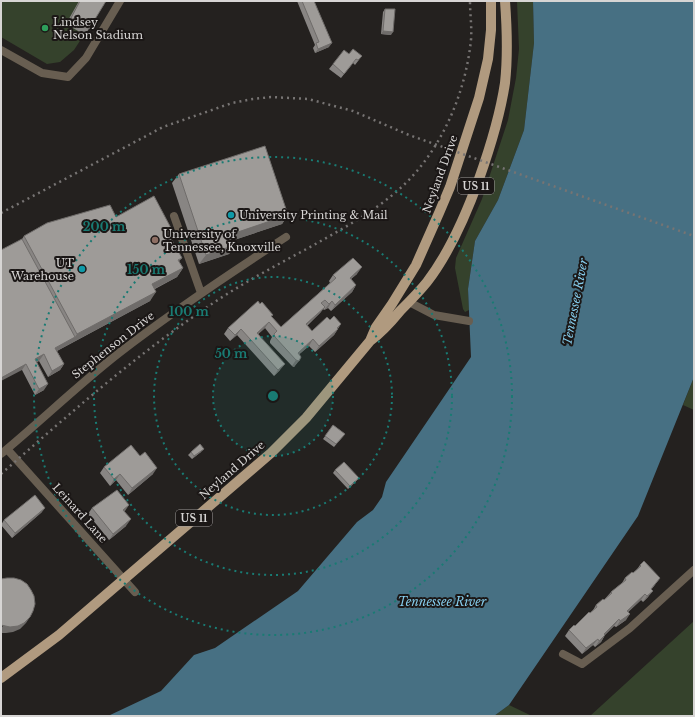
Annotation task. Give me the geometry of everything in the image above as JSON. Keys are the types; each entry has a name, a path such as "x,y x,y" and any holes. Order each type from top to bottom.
{"main road":[{"name":"Neyland Drive","path":"370,341 376,327 416,265 450,187 479,98 488,60 491,30 491,1"},
{"name":"Neyland Drive","path":"1,678 60,635 271,453 306,418 370,341 382,332 430,278 455,236 471,200 492,140 505,83 507,43 505,1"}],"street":[{"path":"1,50 42,74 68,77 86,58 120,1"},
{"path":"174,216 201,293"},
{"name":"Stephenson Drive","path":"4,452 85,380 119,353 201,293 286,237"},
{"path":"409,302 434,315 469,321"},
{"name":"Leinard Lane","path":"4,452 135,592"},
{"path":"562,654 582,664 630,628 694,570"}],"green space":[{"name":"Lindsey Nelson Stadium","path":"1,1 106,1 74,50 60,62 47,64 1,37"},
{"path":"517,1 533,1 534,43 524,130 498,200 475,241 468,289 469,310 465,312 463,309 455,268 456,258 482,199 508,120 516,78 519,49"},
{"path":"694,377 694,410 683,405"},
{"path":"694,621 694,716 590,716"},
{"path":"509,705 532,716 494,716"}],"water":[{"name":"Tennessee River","path":"533,1 694,1 694,377 638,516 509,705 494,716 108,716 161,691 194,655 215,648 298,591 357,522 373,510 382,497 386,482 471,357 468,289 475,241 498,200 524,130 534,43"}],"building":[{"path":"80,1 106,1 89,29 71,18"},
{"path":"302,1 314,1 332,43 318,49 316,43 319,42"},
{"path":"385,9 395,9 393,32 383,31"},
{"path":"353,49 362,56 358,60 356,59 344,74 333,64 344,50 349,54"},
{"name":"University Printing & Mail","path":"265,146 288,215 232,234 235,245 206,255 179,174"},
{"name":"UT Warehouse","path":"154,196 172,230 168,233 182,258 178,260 183,268 152,284 156,292 77,334 24,236 47,223 110,205 116,217"},
{"path":"22,239 75,337 55,348 64,364 52,371 44,354 35,359 48,384 39,389 26,364 1,378 1,250"},
{"path":"353,258 362,267 350,278 356,285 335,305 332,301 329,304 325,300 321,303 325,307 306,324 312,331 327,317 330,320 334,316 341,324 337,328 338,329 319,346 313,339 298,353 301,357 299,361 296,360 275,337 274,334 277,331 269,322 257,333 285,364 278,370 241,329 235,335 228,328 258,301 260,304 262,302 273,315 271,316 281,327 336,278 333,275"},
{"path":"333,425 345,434 336,444 325,436"},
{"path":"200,444 204,449 194,456 191,452"},
{"path":"131,445 140,456 145,452 157,468 132,488 120,474 114,479 104,467"},
{"path":"344,462 359,478 350,486 335,470"},
{"path":"117,490 129,505 123,510 131,519 113,534 92,508"},
{"path":"35,495 45,508 15,533 4,520"},
{"path":"644,561 660,578 651,589 653,591 647,596 645,594 627,611 630,614 620,621 619,619 599,641 598,639 586,648 569,630 589,612 590,613 597,607 596,605 612,593 611,592 626,580 625,578 641,566 640,565"},
{"path":"7,578 21,580 27,584 34,596 35,604 30,617 18,626 10,627 1,625 1,579"}],"railway":[{"path":"1,474 99,389 176,329 243,284 368,213 406,183 428,157 438,142 454,109 460,92 469,58 471,40 470,1"},
{"path":"1,213 163,127 232,103 271,97 308,99 353,111 409,135 694,236"}],"place":[{"name":"Lindsey Nelson Stadium","path":"45,28"},
{"name":"University Printing & Mail","path":"231,215"},
{"name":"University of Tennessee, Knoxville","path":"155,240"},
{"name":"UT Warehouse","path":"82,269"}]}
